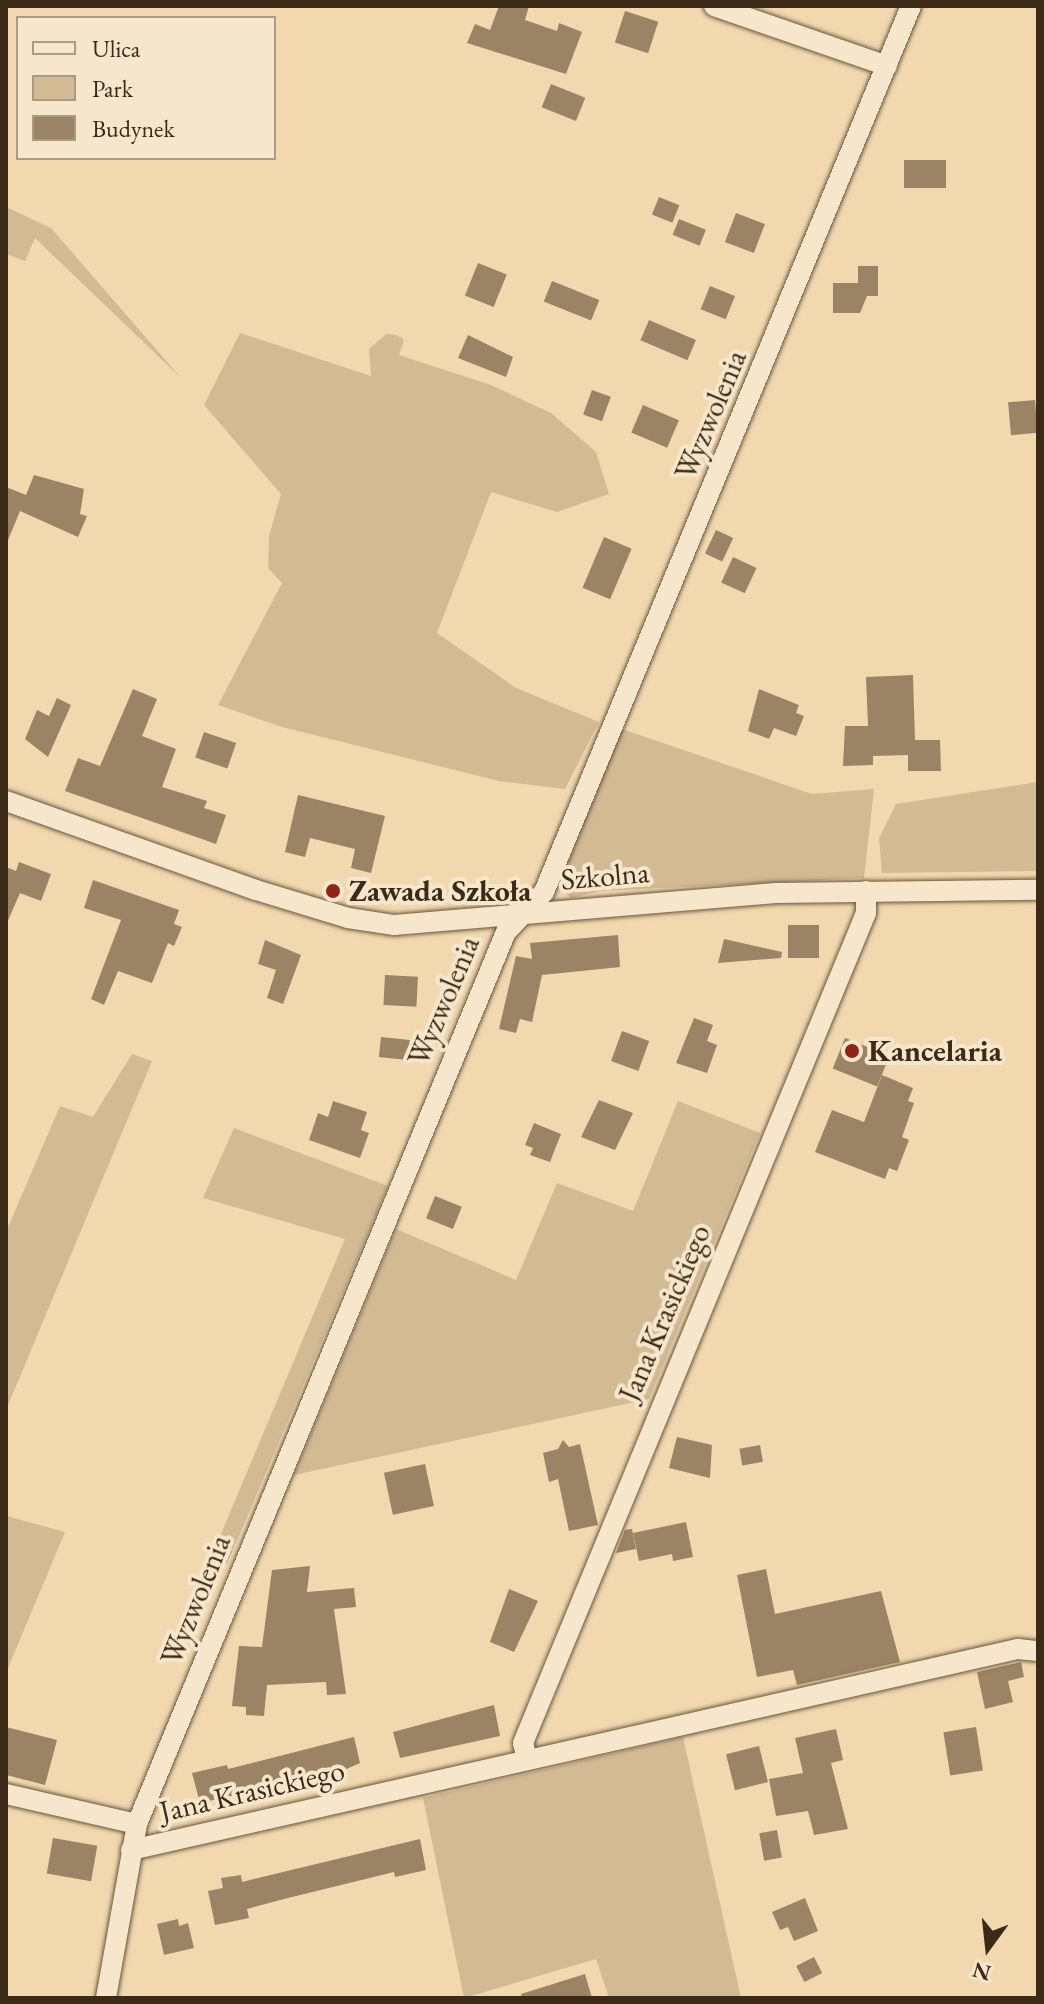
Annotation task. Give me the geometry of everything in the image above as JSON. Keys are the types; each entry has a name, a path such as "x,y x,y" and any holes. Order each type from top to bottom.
{"street":[{"path":"714,6 887,66"},
{"name":"Wyzwolenia","path":"106,1998 137,1824 506,932 544,892 911,6"},
{"name":"Szkolna","path":"6,801 236,884 348,918 394,925 866,891 1038,890"},
{"name":"Jana Krasickiego","path":"527,1759 523,1743 866,913 866,891"},
{"name":"Jana Krasickiego","path":"131,1850 1018,1649 1038,1651"},
{"path":"6,1794 137,1824"}],"green space":[{"path":"6,207 51,228 180,377 35,238 25,261 6,254"},
{"path":"240,333 371,376 369,349 386,334 397,335 404,340 399,355 491,385 551,413 596,452 609,494 557,512 491,492 437,633 516,688 599,722 565,789 499,781 282,727 218,705 282,583 268,568 269,536 281,494 204,405"},
{"path":"619,728 812,794 874,789 864,878 601,891 571,898 556,885"},
{"path":"1038,782 1038,871 882,873 879,838 896,804"},
{"path":"132,1054 152,1061 6,1410 6,1232 60,1106 93,1117"},
{"path":"678,1101 760,1133 649,1399 294,1475 396,1229 516,1280 557,1183 633,1211"},
{"path":"234,1128 388,1186 227,1564 210,1560 345,1239 203,1198"},
{"path":"6,1516 65,1532 6,1673"},
{"path":"683,1737 741,1998 609,1998 596,1959 464,1998 423,1798"}],"building":[{"path":"499,6 529,6 525,20 557,31 559,23 582,32 566,74 467,43 475,24 490,30"},
{"path":"625,11 658,22 648,53 615,42"},
{"path":"551,84 585,98 576,121 542,107"},
{"path":"904,160 946,160 946,188 904,188"},
{"path":"659,197 679,205 672,223 652,215"},
{"path":"736,213 765,224 754,253 725,242"},
{"path":"679,219 706,230 700,246 673,235"},
{"path":"478,263 507,275 494,307 465,295"},
{"path":"858,266 878,266 878,296 867,296 860,313 833,313 833,283 858,283"},
{"path":"552,281 599,300 591,321 544,301"},
{"path":"710,286 735,296 726,319 701,309"},
{"path":"649,320 696,340 687,360 640,340"},
{"path":"468,335 513,357 506,377 458,358"},
{"path":"592,390 611,397 602,421 583,414"},
{"path":"1035,400 1038,433 1011,435 1008,402"},
{"path":"643,405 679,420 667,448 631,433"},
{"path":"34,475 84,489 80,514 87,516 78,537 20,511 6,545 6,487 26,495"},
{"path":"716,530 733,538 722,562 705,554"},
{"path":"604,537 632,549 610,599 583,588"},
{"path":"733,557 757,568 745,593 721,582"},
{"path":"913,675 915,740 940,740 941,771 908,771 908,755 873,756 873,765 843,766 845,726 868,726 866,677"},
{"path":"133,689 157,699 142,736 176,749 162,787 207,801 204,808 226,815 216,844 65,791 78,758 100,766"},
{"path":"759,689 799,705 796,713 804,716 796,736 774,728 769,739 748,731"},
{"path":"57,698 71,705 48,757 25,739 37,710 49,716"},
{"path":"204,732 236,743 227,769 195,758"},
{"path":"298,795 385,816 371,873 351,868 355,849 310,838 305,857 285,852"},
{"path":"19,862 51,874 41,901 20,893 6,925 6,867 16,871"},
{"path":"93,880 179,910 174,924 182,927 174,946 168,943 152,983 118,971 104,1005 91,999 121,920 84,908"},
{"path":"788,925 819,925 819,958 788,958"},
{"path":"618,935 620,967 542,975 532,1022 520,1019 516,1033 499,1029 516,956 532,959 530,943"},
{"path":"724,939 782,952 781,958 718,963"},
{"path":"265,940 301,955 283,1004 267,998 276,970 258,964"},
{"path":"385,975 418,977 416,1007 383,1005"},
{"path":"694,1018 713,1025 707,1041 717,1045 707,1073 676,1063"},
{"path":"622,1031 649,1041 638,1071 611,1061"},
{"path":"381,1037 410,1040 408,1060 379,1057"},
{"path":"845,1038 890,1056 877,1087 833,1069"},
{"path":"882,1075 913,1088 908,1101 914,1103 902,1137 909,1140 897,1171 889,1168 885,1179 815,1152 832,1110 864,1122"},
{"path":"599,1100 633,1113 615,1150 581,1137"},
{"path":"333,1101 367,1112 361,1130 369,1133 360,1158 309,1140 318,1113 328,1117"},
{"path":"534,1123 561,1134 550,1162 530,1155 533,1148 525,1145"},
{"path":"435,1196 462,1207 453,1229 426,1218"},
{"path":"677,1437 712,1445 710,1478 669,1468"},
{"path":"563,1440 569,1447 580,1444 598,1525 569,1531 558,1479 549,1482 543,1453 558,1449"},
{"path":"760,1445 763,1462 742,1465 739,1449"},
{"path":"425,1464 434,1506 393,1515 384,1473"},
{"path":"686,1522 693,1557 673,1561 672,1554 639,1561 633,1533"},
{"path":"632,1529 636,1549 616,1553 625,1530"},
{"path":"310,1566 307,1592 354,1588 356,1607 334,1609 346,1694 327,1695 326,1682 267,1685 264,1716 246,1715 246,1707 232,1706 239,1646 262,1647 272,1570"},
{"path":"766,1569 775,1614 881,1591 900,1662 797,1685 793,1670 757,1677 737,1575"},
{"path":"509,1589 538,1601 514,1652 490,1642"},
{"path":"1021,1662 1024,1677 1008,1681 1013,1702 985,1709 977,1672"},
{"path":"494,1705 500,1736 400,1758 393,1732"},
{"path":"6,1727 57,1740 45,1785 6,1775"},
{"path":"976,1727 983,1770 950,1776 943,1732"},
{"path":"836,1729 843,1760 831,1763 848,1829 814,1835 808,1811 776,1816 769,1779 803,1773 795,1738"},
{"path":"354,1737 360,1763 342,1771 200,1803 192,1773 227,1765 228,1769"},
{"path":"759,1746 768,1782 735,1790 726,1754"},
{"path":"777,1830 782,1858 764,1861 759,1833"},
{"path":"53,1838 97,1846 91,1881 47,1873"},
{"path":"420,1839 426,1870 395,1877 394,1872 288,1898 247,1909 249,1918 215,1925 208,1891 223,1888 221,1878 241,1875 242,1882"},
{"path":"805,1898 818,1931 794,1941 788,1927 780,1930 772,1912"},
{"path":"178,1919 179,1926 188,1923 194,1948 164,1955 157,1924"},
{"path":"814,1957 822,1973 804,1982 796,1966"},
{"path":"585,1974 592,1998 522,1998 521,1994"}],"place":[{"name":"Zawada Szkoła","path":"333,891"},
{"name":"Kancelaria","path":"852,1051"}]}
